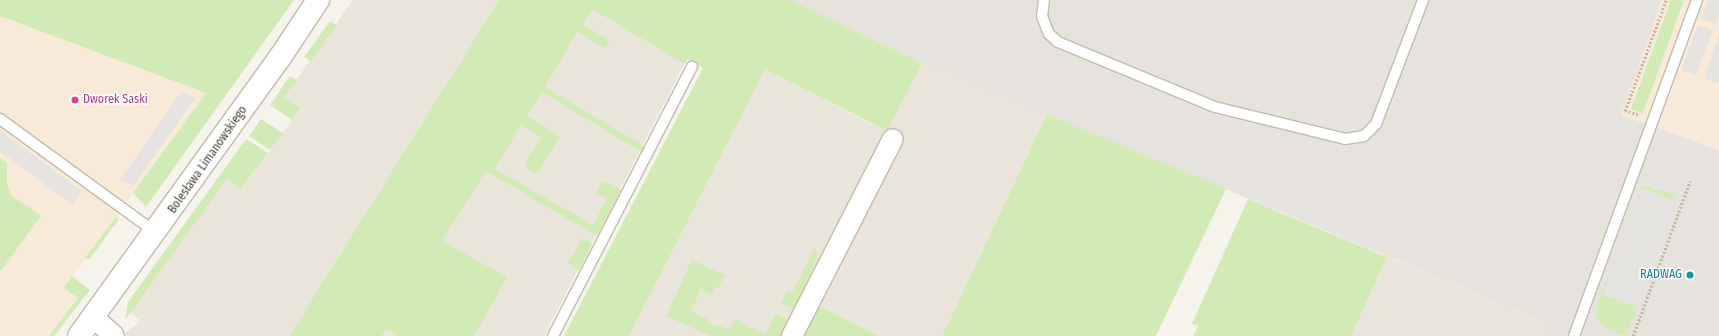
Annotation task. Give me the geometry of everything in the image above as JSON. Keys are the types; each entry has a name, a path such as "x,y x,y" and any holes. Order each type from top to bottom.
{"street":[{"name":"Bolesława Limanowskiego","path":"79,336 156,233 281,56 318,0"},
{"path":"792,336 893,140"},
{"path":"93,317 114,336"}],"lane":[{"path":"1044,0 1042,16 1049,34 1058,42 1214,107 1345,139 1364,136 1376,124 1423,0"},
{"path":"1574,336 1697,0"},
{"path":"553,336 692,67"},
{"path":"0,119 156,233"}],"path":[{"path":"1653,121 1625,111 1666,0"},
{"path":"1633,336 1690,181"}],"shaded area":[{"path":"353,0 499,0 302,315 334,336 122,336 140,321 129,311 227,179 242,189 301,108 284,97"},
{"path":"589,0 687,59 544,336 382,336"},
{"path":"790,0 1662,0 1621,115 1719,150 1719,336 1542,336 1547,323 911,58"},
{"path":"1662,0 1719,0 1719,150 1620,115"},
{"path":"1708,0 1719,0 1719,14 1715,24 1701,19"},
{"path":"0,16 206,93 64,288 78,298 49,336 0,336"},
{"path":"1698,25 1713,30 1696,75 1681,70"},
{"path":"1719,35 1719,83 1704,78"},
{"path":"911,58 1047,114 942,336 629,336 765,68 873,125"},
{"path":"181,92 196,97 134,185 120,180"},
{"path":"0,131 82,191 72,205 0,151"},
{"path":"1641,188 1675,201 1637,307 1603,295"},
{"path":"1387,257 1547,323 1542,336 1351,336"}],"green space":[{"path":"0,0 294,0 146,207 133,193 206,93 0,16"},
{"path":"499,0 790,0 922,63 887,131 765,69 629,336 564,336 703,68 687,59 685,64 592,9 582,24 610,41 604,48 577,32 545,87 644,146 641,152 542,92 527,116 560,136 537,174 524,166 541,137 521,125 495,169 593,225 607,198 596,193 602,180 621,190 597,236 486,171 442,241 507,277 474,336 399,336 386,329 382,336 289,336"},
{"path":"1671,0 1684,0 1643,113 1631,109"},
{"path":"330,21 336,25 311,61 304,57"},
{"path":"290,76 297,80 284,97 301,108 292,120 270,105"},
{"path":"1047,114 1226,189 1156,336 942,336"},
{"path":"261,119 283,133 270,150 249,136"},
{"path":"246,139 268,153 241,189 227,179 125,320 128,302"},
{"path":"0,158 7,163 7,183 11,195 41,216 0,272"},
{"path":"1645,186 1677,195 1675,201 1641,188 1635,205 1640,188"},
{"path":"1248,199 1387,257 1351,336 1193,336 1198,326 1192,324"},
{"path":"116,217 119,219 89,260 85,258"},
{"path":"582,238 592,244 579,270 568,264"},
{"path":"815,248 818,255 795,309 781,304 787,291 792,293"},
{"path":"692,260 725,275 718,288 715,287 711,295 701,289 691,311 708,319 709,324 714,326 718,325 730,330 735,319 765,335 776,313 789,321 781,336 711,336 666,316"},
{"path":"72,276 90,290 54,336 49,336 78,298 64,288"},
{"path":"1607,279 1609,279 1603,295 1637,307 1626,336 1605,329 1596,316 1597,305"},
{"path":"816,304 821,307 879,336 799,336"}],"place":[{"name":"Dworek Saski","path":"75,100"},
{"name":"RADWAG","path":"1690,275"}]}
